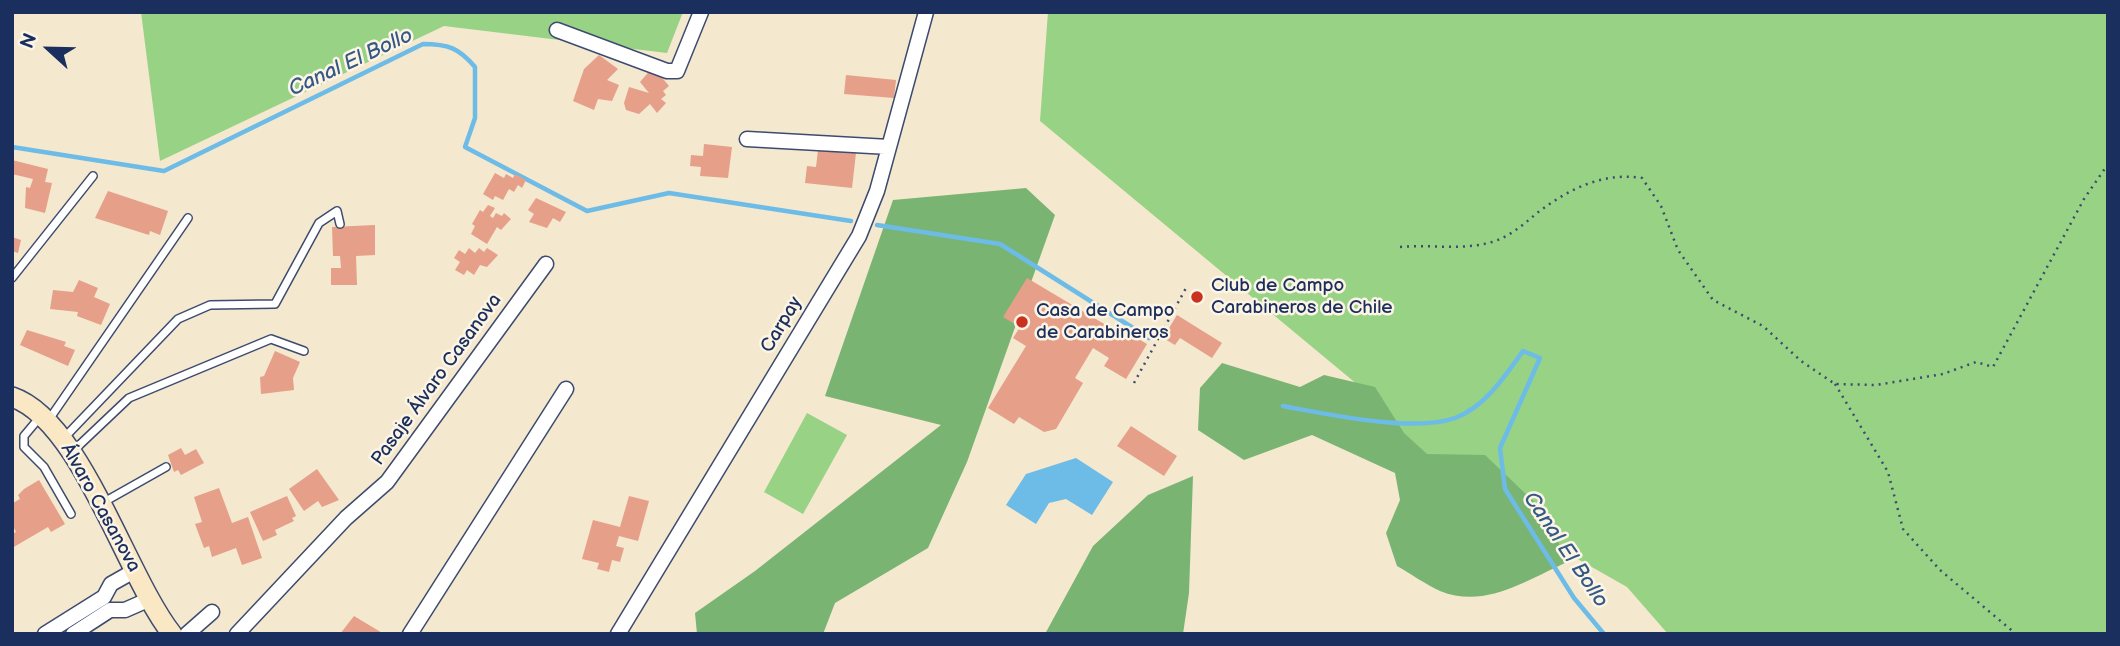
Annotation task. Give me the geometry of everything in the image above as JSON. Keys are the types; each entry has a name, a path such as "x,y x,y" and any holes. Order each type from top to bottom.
{"street":[{"path":"557,30 667,71 677,71 701,12"},
{"name":"Carpay","path":"618,634 859,236 877,191 926,12"},
{"path":"747,139 889,147"},
{"name":"Pasaje Álvaro Casanova","path":"237,634 346,518 387,482 546,264"},
{"path":"410,634 566,389"},
{"name":"Álvaro Casanova","path":"12,397 29,404 45,418 67,446 149,599 172,634"},
{"path":"45,634 104,597 111,584 134,570"},
{"path":"73,634 110,610 125,610 149,599"},
{"path":"187,634 212,612"}],"lane":[{"path":"12,278 93,176"},
{"path":"67,446 178,319 210,305 275,304 319,223 337,211 340,224"},
{"path":"71,514 44,467 24,447 24,436 45,418 188,218"},
{"path":"67,446 129,398 271,339 304,351"},
{"path":"100,504 166,467"}],"path":[{"path":"1835,384 1876,385 1943,374 1976,362 1993,367 2084,199 2108,164"},
{"path":"1400,247 1424,245 1459,249 1493,242 1515,231 1580,185 1621,175 1642,178 1661,206 1678,250 1713,300 1763,326 1801,361 1835,384 1888,472 1903,529 1940,570 2016,634"},
{"path":"1134,383 1186,288"}],"green space":[{"path":"141,12 683,12 667,53 444,26 160,161"},
{"path":"1048,12 2108,12 2108,634 1668,634 1627,587 1407,462 1364,390 1040,121"},
{"path":"1026,188 1055,215 967,462 928,548 835,603 823,634 697,634 695,613 755,571 941,425 825,396 893,200"},
{"path":"1222,363 1300,387 1324,375 1375,387 1404,433 1427,454 1485,455 1551,518 1565,563 1520,585 1489,595 1457,596 1423,582 1397,566 1386,533 1400,500 1395,473 1312,435 1244,460 1198,430 1200,388"},
{"path":"807,413 847,435 803,514 764,492"},
{"path":"1193,476 1189,593 1183,634 1045,634 1093,546 1148,495"}],"water":[{"path":"1076,458 1113,482 1092,515 1066,499 1049,503 1036,524 1006,505 1026,474"}],"building":[{"path":"599,55 618,69 607,80 619,85 612,101 598,99 594,110 573,101 584,69"},
{"path":"653,67 669,86 663,91 666,95 661,99 666,103 657,113 650,104 639,114 626,110 624,103 629,87 649,93 640,82"},
{"path":"846,75 896,80 894,98 844,94"},
{"path":"704,144 732,147 728,178 700,176 701,167 690,166 691,155 703,156"},
{"path":"818,150 856,153 852,188 805,183 807,166 816,167"},
{"path":"12,160 48,169 45,182 52,183 45,213 25,208 26,187 30,188 33,179 12,174"},
{"path":"495,173 504,178 506,174 513,178 515,174 526,180 522,188 518,185 514,192 509,189 503,200 495,196 493,200 483,194"},
{"path":"108,191 168,211 160,235 150,231 149,235 95,218"},
{"path":"536,198 566,212 560,222 553,218 547,228 529,222 534,214 528,210"},
{"path":"488,205 495,208 490,216 493,218 496,213 502,216 504,213 511,219 501,230 497,227 487,244 471,234 475,226 472,224 480,210 483,212"},
{"path":"375,225 375,255 356,256 357,285 331,285 331,268 341,268 340,256 333,256 332,227"},
{"path":"12,237 21,240 18,253 12,251"},
{"path":"469,248 475,253 479,248 484,252 487,248 498,255 487,267 480,265 474,275 467,270 464,275 455,270 460,262 454,258 459,250 465,254"},
{"path":"1027,278 1121,334 1123,330 1147,344 1126,379 1104,366 1109,358 1093,348 1075,378 1083,383 1056,429 1044,432 1019,417 1014,424 988,408 1026,346 1013,338 1020,327 1003,317"},
{"path":"79,280 98,288 94,297 110,304 101,325 77,316 78,312 50,309 53,290 73,292"},
{"path":"1177,315 1222,343 1212,358 1180,338 1175,345 1163,338"},
{"path":"27,330 66,342 64,346 75,350 68,366 20,345"},
{"path":"275,351 300,362 293,378 294,390 261,394 260,377 264,376"},
{"path":"1131,426 1177,456 1164,476 1117,446"},
{"path":"181,448 185,455 196,449 204,463 181,475 178,470 174,472 168,455"},
{"path":"317,469 339,500 322,507 318,501 304,511 289,489"},
{"path":"39,480 65,524 51,532 48,527 12,548 12,534 16,532 12,524 13,503 20,499 18,495 24,489"},
{"path":"219,488 232,523 248,517 262,558 242,565 236,548 212,557 209,546 204,548 195,524 202,522 194,497"},
{"path":"287,496 296,516 292,518 294,521 275,530 277,535 263,541 250,512"},
{"path":"629,496 649,501 638,541 619,536 616,546 624,548 620,562 612,560 609,572 597,569 599,563 582,559 593,520 620,527"},
{"path":"354,616 384,634 340,634"}],"waterway":[{"name":"Canal El Bollo","path":"12,147 164,171 423,44 432,44 458,51 475,67 475,118 465,147 587,211 669,193 851,221"},
{"name":"Canal El Bollo","path":"877,225 1000,244 1149,338"},
{"name":"Canal El Bollo","path":"1283,406 1370,421 1417,424 1437,422 1466,413 1485,399 1523,351 1540,358 1500,448 1505,489 1574,598 1604,634"}],"place":[{"name":"Club de Campo Carabineros de Chile","path":"1197,297"},
{"name":"Casa de Campo de Carabineros","path":"1022,322"}]}
